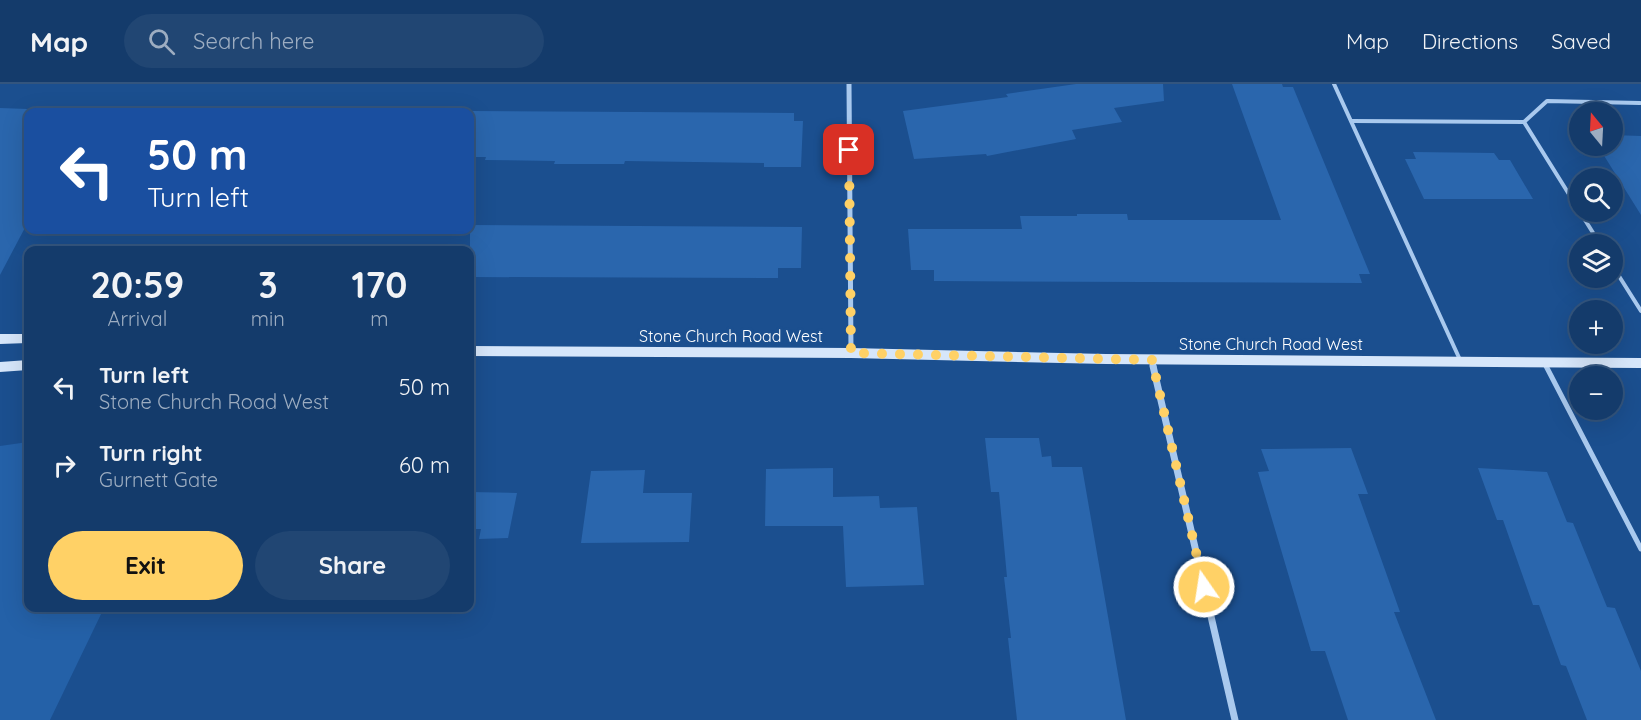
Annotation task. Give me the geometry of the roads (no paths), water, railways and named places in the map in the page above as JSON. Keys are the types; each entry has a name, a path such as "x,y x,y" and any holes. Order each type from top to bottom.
{"main road":[{"path":"0,339 24,339"},
{"name":"Stone Church Road West","path":"474,351 851,353 1152,360 1641,363"},
{"path":"0,367 24,365"}],"street":[{"path":"849,84 851,353"},
{"path":"1152,360 1235,720"}],"lane":[{"path":"1334,84 1461,362"},
{"path":"1352,121 1524,122 1547,101 1640,103"},
{"path":"1524,122 1594,234"},
{"path":"1623,282 1641,311"},
{"path":"1544,362 1641,549"}]}
